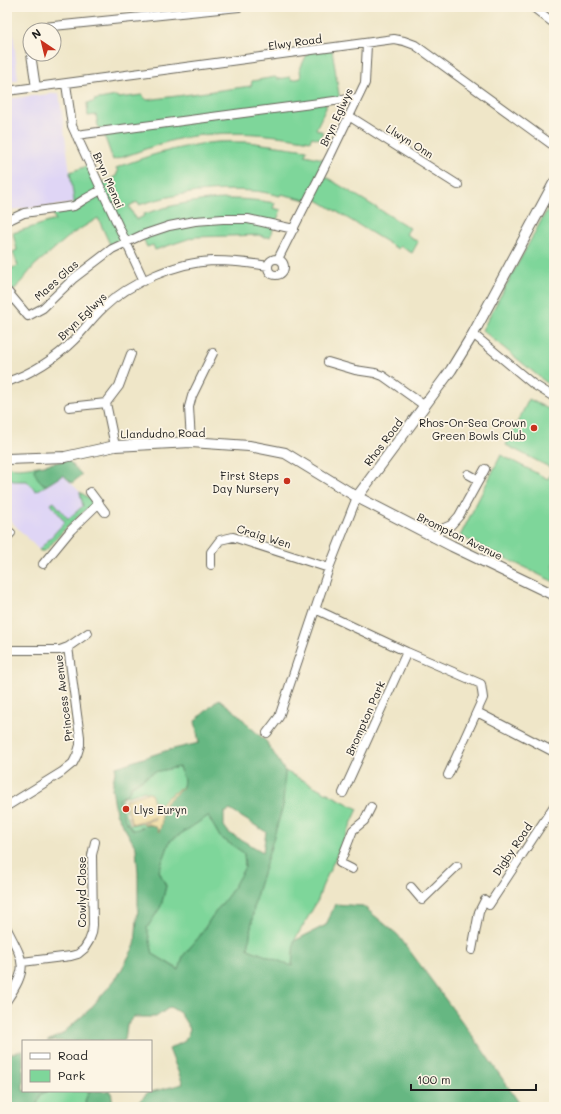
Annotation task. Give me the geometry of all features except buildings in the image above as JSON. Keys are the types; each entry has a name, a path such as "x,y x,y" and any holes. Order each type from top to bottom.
{"main road":[{"name":"Rhos Road","path":"356,497 425,406 473,334 554,182"},
{"name":"Llandudno Road","path":"7,459 65,457 115,446 191,442 249,446 285,453 356,497"},
{"name":"Brompton Avenue","path":"356,497 433,537 554,595"}],"street":[{"path":"62,25 238,7"},
{"path":"533,7 554,22"},
{"name":"Elwy Road","path":"7,91 367,44 394,39 415,45 554,146"},
{"name":"Bryn Eglwys","path":"278,260 365,83 367,44"},
{"path":"32,62 36,88"},
{"name":"Bryn Menai","path":"66,84 72,126 144,280"},
{"path":"76,135 357,98"},
{"name":"Llwyn Onn","path":"349,116 458,185"},
{"path":"7,221 24,213 74,206 101,190"},
{"path":"125,242 169,226 195,220 224,218 248,220 294,229"},
{"name":"Maes Glas","path":"7,291 28,316 43,308 91,264 125,242"},
{"path":"272,260 278,260 282,262 283,270 280,273 275,274 272,273 268,266 272,260"},
{"name":"Bryn Eglwys","path":"7,382 30,372 51,360 74,340 102,308 144,280 176,267 213,261 268,266"},
{"path":"473,334 533,384 554,397"},
{"path":"191,442 189,407 192,396 213,353"},
{"path":"69,407 106,402 119,386 131,354"},
{"path":"328,362 383,376 425,406"},
{"path":"106,402 115,446"},
{"path":"433,537 456,521 485,469"},
{"path":"468,474 479,480"},
{"path":"90,492 104,512"},
{"name":"Rhos Road","path":"267,733 279,717 328,568 356,497"},
{"path":"43,564 70,530 98,503"},
{"name":"Craig Wen","path":"211,565 211,552 220,540 233,537 328,568"},
{"path":"315,609 407,652 481,684 483,698 448,775"},
{"path":"7,650 60,650 68,647 88,633"},
{"name":"Princess Avenue","path":"7,806 62,772 73,763 77,755 80,745 80,737 68,647"},
{"name":"Brompton Park","path":"343,793 407,652"},
{"path":"477,712 554,752"},
{"name":"Digby Road","path":"472,950 479,912 554,806"},
{"path":"352,869 340,863 353,830 364,821 371,807"},
{"name":"Cowlyd Close","path":"22,962 78,954 89,941 94,924 89,855 95,842"},
{"path":"411,887 422,900 457,866"},
{"path":"7,929 20,954 22,962 22,971 19,981 7,1000"}],"shaded area":[{"path":"7,11 11,11 18,80 7,82"},
{"path":"59,93 74,201 71,204 7,210 7,99"},
{"path":"68,460 63,475 80,492 84,509 40,551 7,517 7,467 19,468 39,466"}],"green space":[{"path":"332,49 340,101 326,103 326,108 316,129 323,132 319,139 312,137 310,141 242,133 208,134 159,144 113,160 103,132 98,126 96,115 88,116 87,103 94,102 94,100 116,96 119,98 142,95 147,100 251,86 252,81 275,77 278,79 290,77 292,80 301,78 300,69 308,52"},
{"path":"213,142 248,142 307,150 305,155 328,160 321,174 410,228 406,234 418,242 412,253 400,246 398,249 311,196 306,200 281,194 280,196 255,191 224,190 195,192 167,197 139,205 137,202 129,206 136,220 144,216 144,214 161,209 209,200 241,199 275,203 273,208 281,210 270,237 262,237 262,235 194,237 155,250 153,245 147,247 142,236 112,249 98,218 72,234 35,265 10,295 7,291 7,270 18,266 13,252 17,250 13,233 55,220 53,212 74,206 70,172 90,165 99,185 116,176 118,171 116,168 162,152"},
{"path":"554,197 554,389 482,330"},
{"name":"Rhos-On-Sea Crown Green Bowls Club","path":"529,399 554,412 554,462 551,468 506,445"},
{"path":"501,455 548,479 554,468 554,582 460,536"},
{"path":"68,460 82,475 72,483 63,475 47,485 39,479 34,469 39,466"},
{"path":"39,466 34,469 43,484 47,485 36,491 27,481 13,481 7,475 7,467 19,468"},
{"path":"80,492 90,499 92,504 62,532 45,551 40,551 39,550 65,522 51,504 54,502 68,519 83,506"},
{"path":"219,699 238,714 266,741 285,771 283,806 255,900 248,949 292,966 294,941 326,925 335,904 363,906 398,935 477,1042 522,1107 134,1107 147,1093 183,1084 169,1049 185,1041 190,1029 180,1013 170,1007 156,1017 133,1017 127,1025 125,1040 49,1040 61,1035 90,1009 118,976 135,945 138,907 136,848 116,813 112,788 116,767 165,751 199,743 195,721","holes":["179,767 184,780 183,787 167,801 163,808 159,832 156,828 150,825 133,830 130,827 125,820 119,799 129,793 131,786 154,772","230,810 266,832 263,852 229,833 224,826 224,813","208,816 220,837 244,853 245,867 230,893 199,937 183,956 179,970 153,954 147,928 161,906 166,886 159,871 170,841"]},
{"path":"179,767 184,780 183,787 166,798 160,804 154,802 151,794 144,791 122,798 121,800 126,810 125,814 130,825 141,823 147,825 138,830 133,830 125,820 119,799 129,793 131,787 154,772"},
{"path":"285,771 358,809 322,887 318,900 294,941 292,966 248,949 255,900 283,806"},
{"path":"208,816 220,837 244,853 245,867 230,893 199,937 183,956 180,970 153,954 147,928 161,906 166,886 159,871 170,841"},
{"path":"22,1050 22,1092 46,1092 41,1094 36,1107 7,1107 7,1055"},
{"path":"46,1092 90,1092 85,1101 86,1107 36,1107 41,1094"},
{"path":"89,1092 111,1092 113,1104 117,1107 86,1107 85,1101"}],"sand":[{"path":"183,787 163,807 159,832 153,826 141,823 155,819 155,817 132,824 125,800 147,792 151,794 154,802 160,804 166,798"}],"place":[{"name":"Rhos-On-Sea Crown Green Bowls Club","path":"534,428"},
{"name":"First Steps Day Nursery","path":"287,481"},
{"name":"Llys Euryn","path":"126,809"}]}
